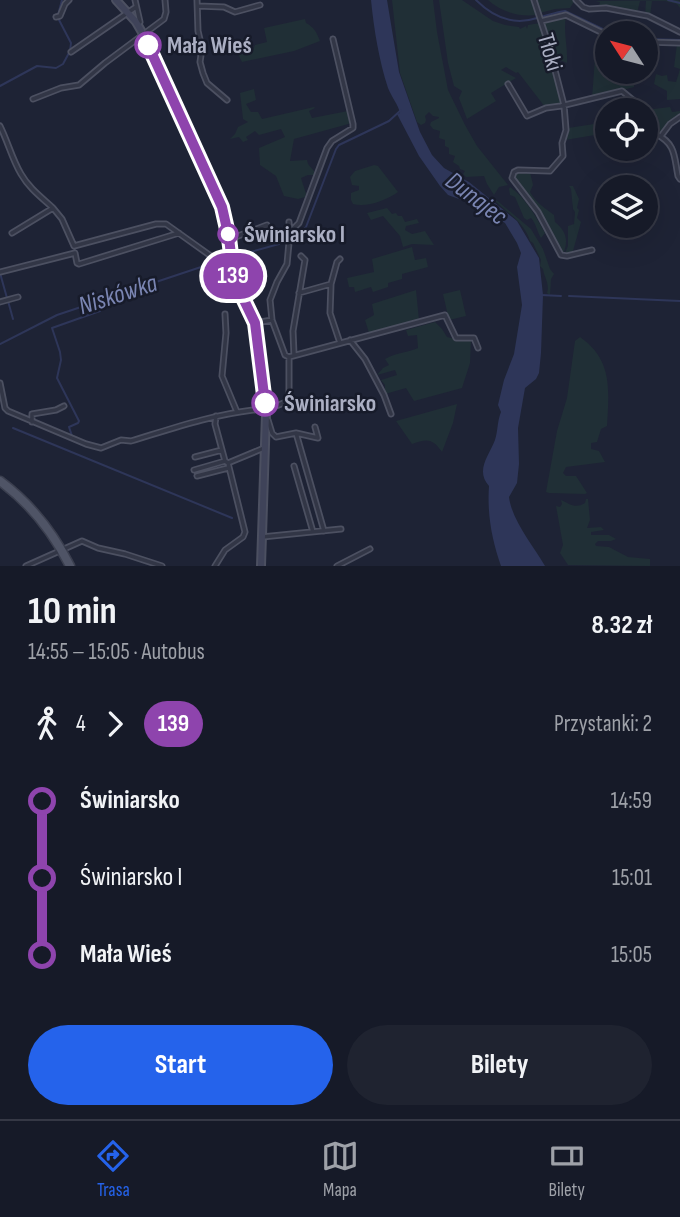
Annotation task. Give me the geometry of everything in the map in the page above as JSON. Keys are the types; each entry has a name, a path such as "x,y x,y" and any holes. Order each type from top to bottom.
{"main road":[{"path":"0,481 29,506 46,526 70,566"}],"street":[{"path":"56,17 61,16 69,0"},
{"path":"116,0 143,34 218,199 226,220 235,283 255,323 266,419 261,566"},
{"path":"135,0 140,22"},
{"path":"33,99 61,88 79,85 165,17 165,0"},
{"path":"197,0 203,73 207,83 227,100"},
{"name":"Tłoki","path":"534,0 564,105 564,152 550,171 521,169 514,172 512,178 543,219 559,253 564,257 592,250"},
{"path":"576,0 589,9 607,8 648,16 680,32"},
{"path":"198,6 224,7 235,12 260,5"},
{"path":"71,52 136,7"},
{"path":"541,19 566,15 595,29"},
{"path":"290,232 299,223 327,148 332,141 353,128 333,38"},
{"path":"658,42 680,43"},
{"name":"Tłoki","path":"508,84 527,116 545,108 622,91 630,98"},
{"path":"661,136 670,124 680,117"},
{"path":"0,126 20,173 62,219 74,246 77,263 179,233"},
{"name":"Tłoki","path":"658,135 672,146 680,178"},
{"path":"12,233 53,208"},
{"path":"289,222 287,264 270,300 272,320 285,355 289,357"},
{"path":"74,246 158,223 166,224 215,259 231,256"},
{"path":"229,239 267,225"},
{"path":"0,272 75,253"},
{"path":"294,355 293,331 304,260 302,256"},
{"path":"340,259 331,284 330,313 340,343"},
{"path":"299,292 331,284"},
{"path":"0,302 18,297"},
{"path":"225,314 222,376 237,412"},
{"path":"289,357 445,315 456,338 474,338 478,348"},
{"path":"255,323 272,320"},
{"path":"350,340 365,359 391,414"},
{"path":"0,383 7,411 86,444 101,447 216,416 286,403 289,399 289,357"},
{"path":"32,422 32,414 64,406"},
{"path":"215,566 225,550 246,532 215,424 216,416"},
{"path":"266,419 276,437 296,433 318,438 315,427"},
{"path":"296,433 324,531"},
{"path":"197,476 265,447"},
{"path":"195,457 222,450"},
{"path":"194,470 227,464"},
{"path":"294,466 313,532"},
{"path":"262,537 341,529"},
{"path":"26,566 82,541 162,566"},
{"path":"337,566 370,549"}],"shaded area":[{"path":"392,0 433,0 448,90 477,146 508,185 499,187 494,195 484,176 466,177 463,174 465,171 453,162 455,156 449,154 445,140 439,138 440,131 430,125 439,117 429,112 425,116 425,123 421,125 417,122 400,73"},
{"path":"439,0 462,0 493,21 520,29 540,23 563,104 545,107 518,72 506,67 501,70 516,78 491,93 496,101 467,119 459,98 462,91 454,86 448,63"},
{"path":"488,0 532,0 537,15 511,13"},
{"path":"535,0 575,0 570,8 540,13"},
{"path":"677,0 680,1 680,8 677,4 665,1 652,1 650,16 645,15 646,1 640,1 637,13 599,6 600,2 595,1"},
{"path":"566,16 567,63 553,57 544,22"},
{"path":"305,19 320,41 294,51 242,62 227,44 243,39 253,50 255,45 267,42 264,28"},
{"path":"677,44 680,44 680,69 674,67"},
{"path":"595,58 595,84 634,84 634,87 592,98"},
{"path":"680,69 680,99 667,100 667,91 654,84 658,84 658,75 667,75 668,81 676,82"},
{"path":"254,89 256,100 246,104 251,112 258,112 262,119 314,107 309,111 312,118 348,111 352,123 294,139 290,161 307,160 314,171 314,175 301,178 305,197 298,199 284,196 276,176 260,165 259,148 285,137 281,129 259,135 255,131 243,142 239,137 230,139 238,127 248,122 243,119 240,93"},
{"path":"670,107 672,112 680,111 680,116 661,135 658,134 658,108"},
{"path":"595,124 595,135 565,140 568,128"},
{"path":"378,166 398,192 376,202 353,204 351,193 359,190 359,186 352,185 350,177 355,171"},
{"path":"517,171 530,172 533,185 530,192 554,215 555,222 564,232 566,245 563,255 544,220 514,181 513,175"},
{"path":"569,186 573,186 579,199 577,218 581,222 573,251 564,255 568,246 568,226 574,224 575,212"},
{"path":"510,187 534,214 545,233 541,238 533,220 524,218 515,197 510,195"},
{"path":"491,197 531,229 554,274 550,295 547,293 547,284 540,266 541,260 533,243 519,222"},
{"path":"387,208 392,214 402,216 405,222 417,219 419,223 406,226 405,230 412,234 425,231 434,245 412,244 403,247 400,236 383,216 371,220 367,213"},
{"path":"412,247 415,260 426,258 428,267 402,274 402,279 373,292 371,287 355,292 354,287 349,287 347,278 374,272 372,259"},
{"path":"416,290 419,320 369,333 365,320 374,315 372,304"},
{"path":"460,290 466,316 449,320 443,294"},
{"path":"435,322 447,337 471,340 470,363 462,388 414,401 406,388 385,394 385,385 381,380 397,375 395,370 377,375 389,365 385,359 418,348 417,335 408,336 406,330"},
{"path":"580,337 598,356 607,377 607,426 601,429 597,442 591,443 591,449 599,451 605,462 566,467 563,473 566,476 576,476 587,493 549,493 546,492 557,431 567,398 575,341"},
{"path":"457,404 442,452 429,441 412,444 396,421"},
{"path":"586,499 590,520 587,528 601,527 604,530 591,532 591,535 609,535 616,539 598,541 596,546 609,547 628,557 650,559 650,566 568,565 560,553 563,545 556,506 560,507 561,500 575,506 581,505"}],"water":[{"name":"Dunajec","path":"371,0 387,0 399,72 420,132 432,155 444,168 469,182 517,221 539,258 543,295 539,373 525,388 518,428 517,483 509,497 519,524 545,566 501,566 491,527 489,486 483,474 484,463 496,437 501,412 498,405 514,354 522,305 517,267 521,253 505,223 478,206 448,195 419,156 397,114 400,113 399,110 388,88 377,45"}],"waterway":[{"path":"58,15 62,0"},
{"path":"476,0 496,15 512,20 528,20 565,11 595,25"},
{"path":"668,0 680,3"},
{"path":"0,86 37,66 56,68 63,64 71,43 58,18"},
{"path":"658,39 680,40"},
{"name":"Niskówka","path":"292,241 306,227 339,145 389,121 401,110"},
{"name":"Niskówka","path":"233,257 279,244"},
{"name":"Niskówka","path":"0,344 57,315 228,258"},
{"path":"0,273 7,298"},
{"path":"72,436 69,427 79,421 57,378 61,360 52,328 100,311 101,307 139,293 139,289"},
{"path":"541,295 561,296"},
{"path":"569,296 680,301"},
{"path":"8,301 13,319"},
{"path":"13,428 232,518"}],"bus line":[{"name":"139","path":"148,45 222,207 234,279 255,323 258,336 258,360 265,403"}],"place":[{"name":"Mała Wieś","path":"148,45"},
{"name":"Świniarsko I","path":"228,234"},
{"name":"Świniarsko","path":"265,403"}]}
